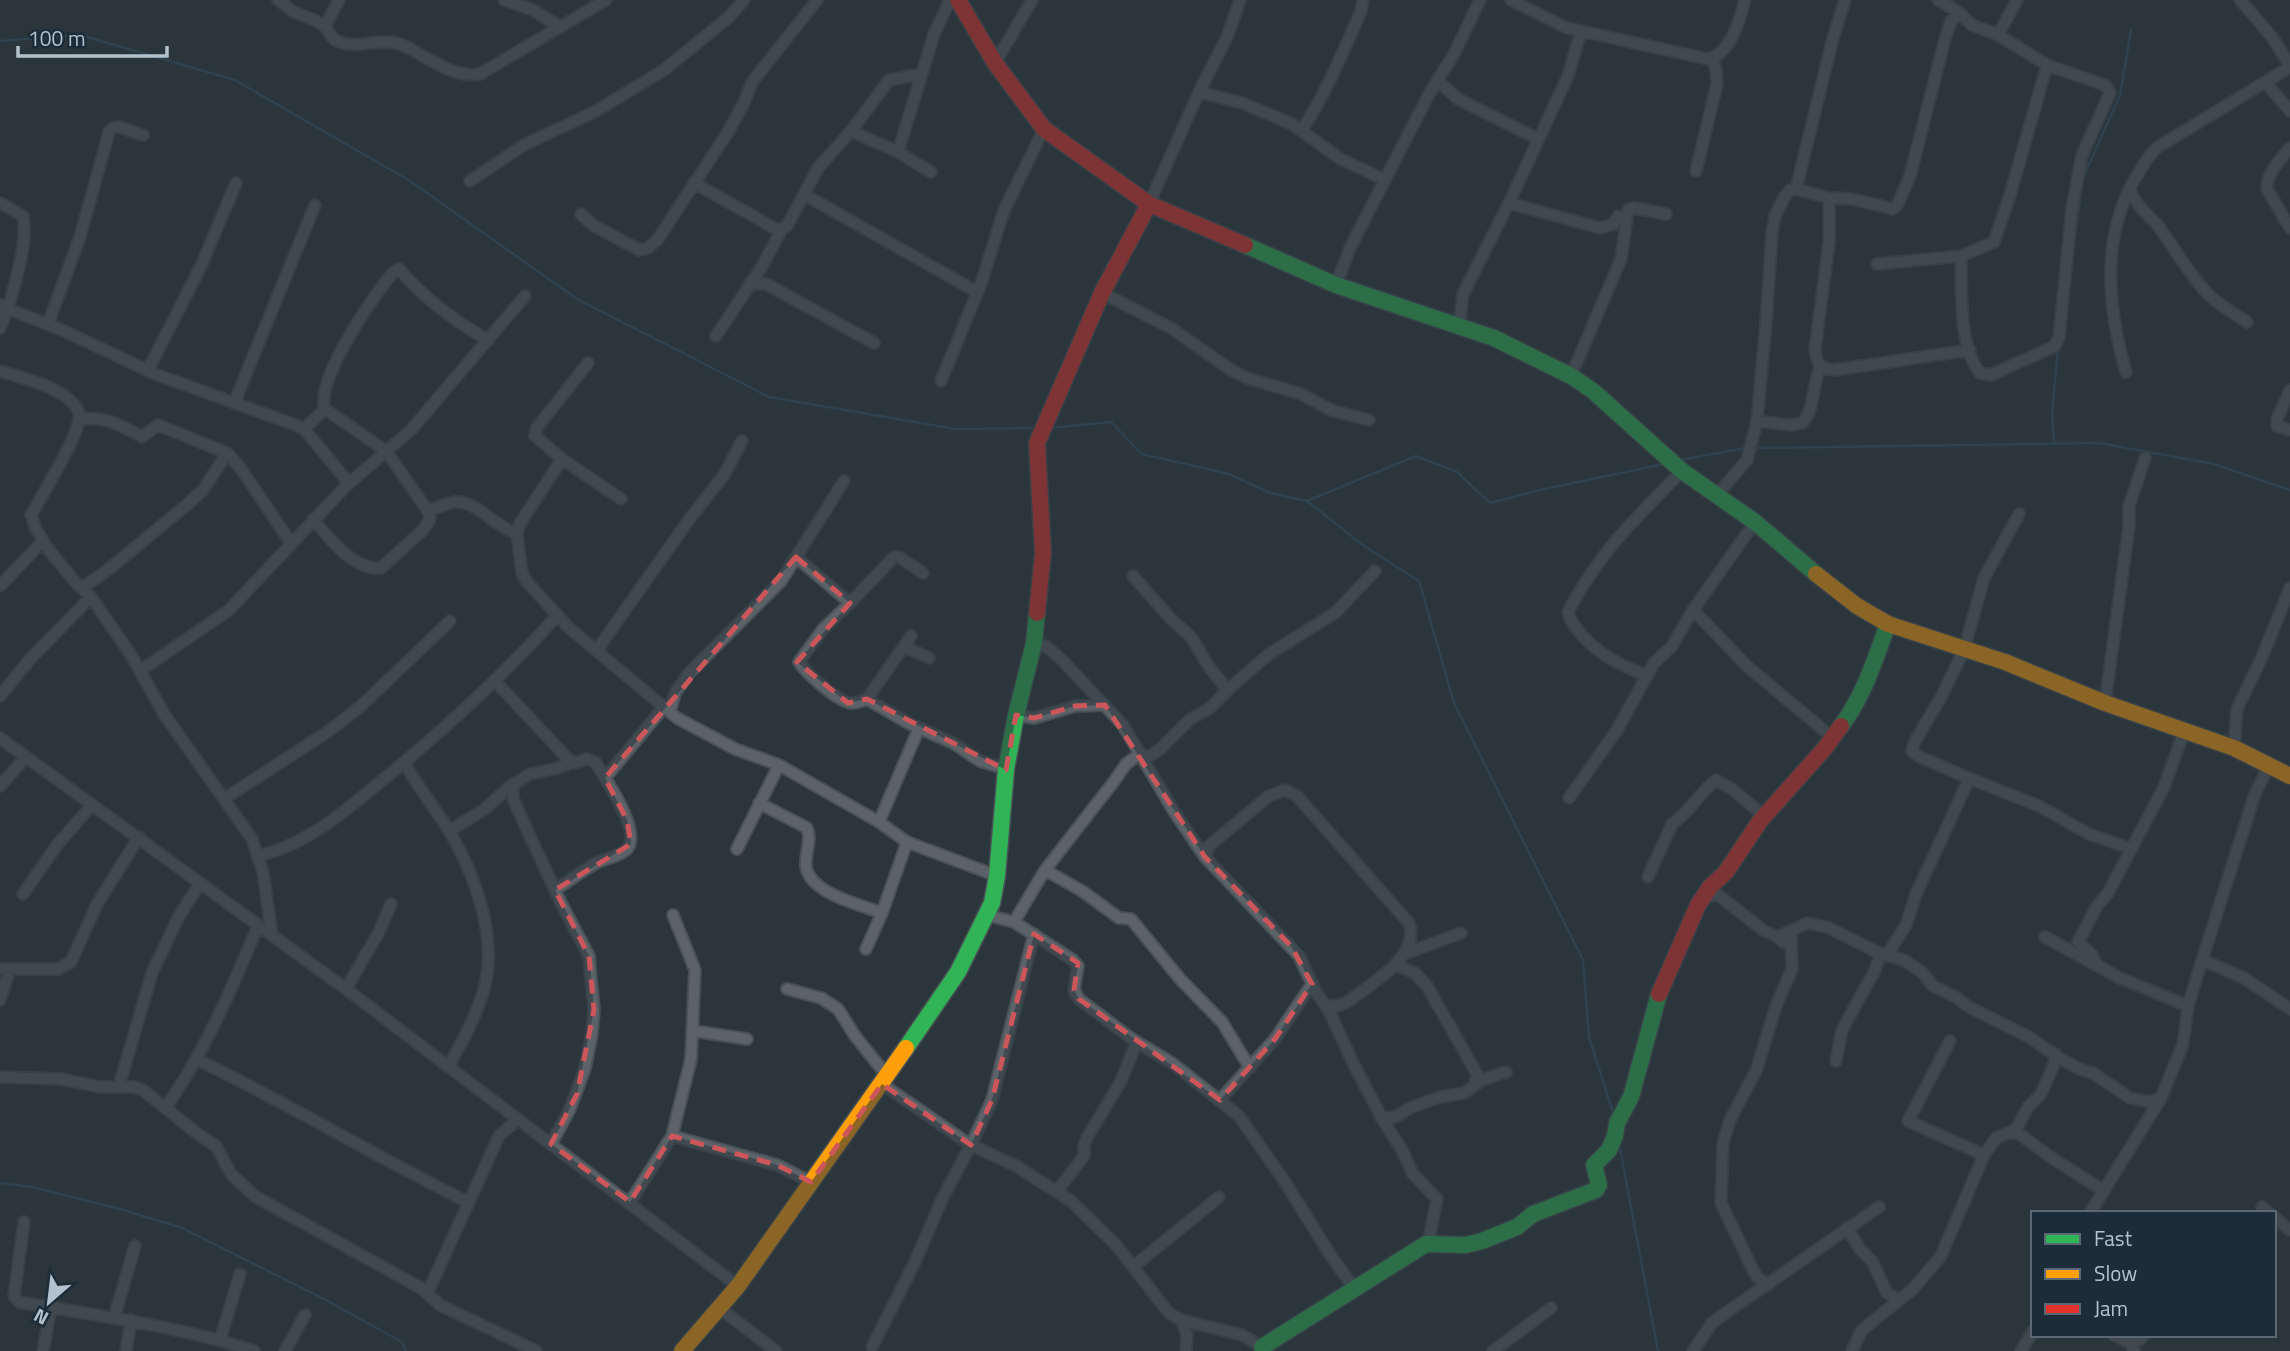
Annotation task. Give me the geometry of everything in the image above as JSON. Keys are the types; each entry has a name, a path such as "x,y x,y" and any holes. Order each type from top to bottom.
{"street":[{"path":"278,0 291,10 325,26 333,39 345,43 398,43 469,76 480,74 606,0"},
{"path":"325,26 339,0"},
{"path":"504,0 533,10 560,27"},
{"path":"470,180 524,145 596,111 664,70 729,17 744,0"},
{"path":"581,214 593,225 639,250 648,248 658,239 737,117 752,82 817,0"},
{"path":"898,152 934,34 950,0"},
{"path":"958,0 995,63 1044,129 1149,204 1336,285 1494,338 1571,376 1593,391 1682,471 1755,522 1815,575 1857,606 1888,624 2004,662 2105,703 2185,729 2234,748 2290,776"},
{"path":"995,63 1032,0"},
{"path":"682,1351 738,1286 886,1079 958,972 987,915 997,876 1006,769 1034,643 1043,553 1037,443 1102,293 1149,204 1199,92 1228,35 1240,0"},
{"path":"1302,130 1334,73 1363,0"},
{"path":"1336,285 1350,248 1480,0"},
{"path":"1511,0 1567,28 1700,58 1712,58 1722,51 1731,39 1745,0"},
{"path":"1796,188 1835,28 1845,0"},
{"path":"1938,0 1972,24 1998,35 2047,65 2105,85 2110,93 2082,155 2070,223 2059,337 2055,346 1991,375 1980,373 1970,351 1962,304 1961,256"},
{"path":"1998,35 2017,0"},
{"path":"2126,372 2111,297 2109,267 2112,241 2130,188 2149,156 2158,147 2290,67 2272,37 2240,0"},
{"path":"1717,495 1748,457 1757,421 1772,233 1785,196 1796,188 1829,198 1852,199 1887,209 1893,209 1898,204 1910,176 1945,39 1951,21 1960,13"},
{"path":"1460,327 1463,294 1569,76 1581,31"},
{"path":"1696,171 1717,84 1712,58"},
{"path":"1877,264 1961,256 1994,242 2047,65"},
{"path":"694,183 776,229 782,229 788,226 825,158 851,131 889,80 921,75"},
{"path":"1438,81 1458,99 1538,139"},
{"path":"2266,83 2290,111"},
{"path":"1199,92 1242,103 1302,130 1314,142 1339,158 1385,180"},
{"path":"48,324 80,237 109,132 119,127 143,135"},
{"path":"941,382 977,292 1004,210 1044,129"},
{"path":"851,131 898,152 931,172"},
{"path":"2290,148 2277,163 2267,183 2267,190 2290,228"},
{"path":"148,370 201,266 236,183"},
{"path":"2130,188 2132,196 2208,294 2247,322"},
{"path":"805,195 977,292"},
{"path":"1829,198 1829,242 1815,350 1816,359 1821,366 1835,370 1970,351"},
{"path":"0,203 23,216 25,224 18,272 4,307 0,328"},
{"path":"1509,204 1600,228 1614,224 1618,216 1626,218"},
{"path":"236,400 315,205"},
{"path":"1571,376 1621,259 1626,218 1630,208 1666,214"},
{"path":"716,336 761,268 782,229"},
{"path":"313,519 342,551 367,568 376,569 381,568 423,530 430,519 428,511 386,451 325,409 323,404 323,393 337,360 356,324 385,281 400,269 408,280 449,314 488,340"},
{"path":"750,283 766,284 874,343"},
{"path":"1102,293 1171,328 1231,370 1247,378 1301,394 1333,411 1369,419"},
{"path":"141,671 229,610 349,483 411,430 525,296"},
{"path":"4,307 148,370 236,400 304,429 349,483"},
{"path":"588,363 534,433 540,442 562,459 621,499"},
{"path":"1757,421 1790,425 1802,423 1809,414 1815,378 1821,366"},
{"path":"0,371 55,390 79,411 74,438 30,515 43,541 92,597 141,671 164,714 252,839 263,872 272,936"},
{"path":"2290,390 2277,419 2277,426 2290,430"},
{"path":"304,429 325,409"},
{"path":"79,420 95,418 110,421 142,437 158,425 227,453 239,466 291,543"},
{"path":"597,650 688,521 724,475 742,441"},
{"path":"82,588 189,503 203,489 227,453"},
{"path":"2105,703 2129,526 2129,506 2145,458"},
{"path":"562,459 519,526 517,534 522,574 557,616 664,707 698,731 735,749 779,765 879,822 907,842 997,876"},
{"path":"1647,676 1614,662 1594,649 1570,620 1568,612 1597,561 1682,471"},
{"path":"605,778 697,665 781,581 844,481"},
{"path":"428,511 448,503 464,503 517,534"},
{"path":"2019,513 1984,578 1964,650 1912,751 1969,779 2039,806 2089,835 2132,849"},
{"path":"1569,798 1617,730 1654,663 1672,646 1693,610 1755,522"},
{"path":"0,586 43,541"},
{"path":"796,557 850,603"},
{"path":"911,636 867,699 858,704 847,702 813,678 799,662 823,629 894,557 899,557 923,573"},
{"path":"1014,922 1045,870 1122,768 1159,750 1189,720 1210,708 1269,654 1335,612 1375,571"},
{"path":"1133,576 1191,637 1227,690"},
{"path":"2234,748 2237,709 2290,589"},
{"path":"0,696 32,657 92,597"},
{"path":"1693,610 1748,667 1833,738"},
{"path":"257,856 278,852 344,812 495,681 557,616"},
{"path":"224,799 329,731 361,706 450,621"},
{"path":"787,989 821,998 838,1009 855,1036 884,1072 886,1079 971,1145 1016,1166 1071,1201 1116,1245 1169,1313 1181,1320 1242,1335 1265,1349 1398,1259 1428,1244 1455,1245 1482,1241 1517,1227 1533,1214 1596,1190 1599,1185 1594,1165 1609,1150 1617,1123 1631,1097 1659,992 1712,891 1749,834 1833,738 1858,701 1888,624"},
{"path":"1034,643 1046,647 1061,659 1123,725 1173,810 1205,856 1292,946 1312,990 1326,1005 1381,1118 1402,1150 1413,1174 1437,1199 1428,1244"},
{"path":"905,647 929,659"},
{"path":"495,681 573,762"},
{"path":"867,699 919,728 953,743 980,761 1006,769"},
{"path":"1016,715 1034,718 1076,706 1105,705"},
{"path":"879,822 919,728"},
{"path":"2097,965 2092,955 2078,942 2097,906 2108,893 2164,787 2185,729"},
{"path":"0,738 346,989 738,1286"},
{"path":"0,786 25,758"},
{"path":"449,831 485,809 513,784 530,774 573,762 592,760 628,820 632,834 631,844 625,851 599,862 555,890"},
{"path":"404,762 449,831 477,886 488,956 484,989 479,1003 469,1029 448,1067"},
{"path":"737,849 779,765"},
{"path":"2091,1211 2161,1098 2183,1044 2188,1006 2202,960 2255,794 2269,765"},
{"path":"1836,1061 1842,1030 1884,954 1906,925 1916,894 1969,779"},
{"path":"1648,877 1672,824 1681,819 1702,791 1716,780 1732,789 1764,816"},
{"path":"513,784 513,798 517,808 589,956 594,1010 592,1034 577,1094 551,1144"},
{"path":"1205,856 1210,845 1269,796 1285,790 1297,796 1409,923 1413,933 1396,965 1346,1003 1326,1005"},
{"path":"759,803 807,828 807,872 813,883 882,913"},
{"path":"23,894 57,845 92,805"},
{"path":"0,1000 5,969 58,969 71,962 97,904 139,837"},
{"path":"866,949 907,842"},
{"path":"1198,845 1210,845"},
{"path":"1045,870 1082,891 1119,918 1131,919 1180,979 1222,1022 1250,1068"},
{"path":"119,1086 155,964 178,918 200,883"},
{"path":"1712,891 1763,930 1778,937 1791,950"},
{"path":"346,989 379,932 391,904"},
{"path":"630,1202 672,1136 687,1080 694,1031 695,970 673,915"},
{"path":"987,915 1014,922 1077,963 1075,995 1137,1042 1172,1063 1239,1116 1354,1288"},
{"path":"1778,937 1800,925 1815,924 1904,960 1923,973 1933,986 2029,1037 2082,1070 2093,1073 2130,1098 2150,1102 2161,1098"},
{"path":"166,1107 196,1059 238,975 258,926"},
{"path":"1768,1285 1758,1278 1753,1270 1721,1203 1723,1143 1730,1121 1756,1071 1776,1006 1792,969 1791,931"},
{"path":"1404,954 1461,933"},
{"path":"872,1347 992,1100 1034,934"},
{"path":"2045,937 2097,965 2188,1006"},
{"path":"2202,960 2244,978 2290,1009"},
{"path":"1396,965 1415,974 1427,986 1477,1074 1475,1085"},
{"path":"1220,1100 1275,1039 1312,990"},
{"path":"694,1031 747,1040"},
{"path":"1950,1041 1908,1121 1984,1155"},
{"path":"1057,1191 1084,1156 1084,1145 1088,1136 1121,1083 1137,1042"},
{"path":"1852,1351 1862,1330 1913,1289 1941,1256 1984,1155 1996,1138 2015,1131 2028,1107 2041,1094 2056,1054"},
{"path":"196,1059 247,1083 417,1177 468,1202"},
{"path":"1381,1118 1395,1117 1412,1107 1440,1097 1464,1093 1475,1085 1506,1072"},
{"path":"0,1077 61,1079 100,1087 119,1086 143,1090 216,1146 231,1174 256,1197 427,1294 440,1305 536,1351"},
{"path":"427,1294 499,1136 517,1119"},
{"path":"2015,1131 2104,1191"},
{"path":"672,1136 777,1165 811,1182"},
{"path":"1133,1267 1219,1197"},
{"path":"1693,1351 1712,1323 1879,1207"},
{"path":"2276,1219 2290,1230"},
{"path":"24,1222 14,1296 19,1302 131,1320 220,1340 254,1351"},
{"path":"1847,1228 1860,1249 1872,1261 1887,1293 1899,1300"},
{"path":"114,1318 135,1247"},
{"path":"220,1340 240,1274"},
{"path":"718,1307 776,1351"},
{"path":"43,1351 51,1308"},
{"path":"1493,1351 1551,1308"},
{"path":"285,1351 305,1315"},
{"path":"125,1351 131,1320"},
{"path":"1181,1320 1187,1334 1186,1351"},
{"path":"2021,1351 2031,1334"},
{"path":"2117,1337 2132,1347"}],"highlighted area":[{"path":"796,557 850,603 797,662 848,703 867,699 1006,770 1016,715 1034,718 1075,706 1105,705 1205,857 1291,946 1312,984 1275,1039 1220,1100 1079,999 1074,990 1078,963 1034,934 992,1100 971,1145 882,1084 811,1182 777,1165 672,1136 630,1202 551,1144 577,1094 594,1010 589,956 555,890 631,844 627,820 605,778"}],"waterway":[{"path":"2075,234 2083,178 2120,95 2131,30"},
{"path":"0,41 80,35 235,80 410,181 577,299 769,397 956,429 1036,428"},
{"path":"2054,443 2052,415 2058,348"},
{"path":"1050,428 1111,422 1142,454 1229,474 1270,493 1307,501 1364,546 1419,581 1454,703 1583,960 1589,1037 1614,1116"},
{"path":"1753,448 2099,443 2214,464 2290,490"},
{"path":"1680,460 1746,448"},
{"path":"1307,501 1416,456 1457,472 1490,503 1664,464"},
{"path":"1619,1143 1658,1351"},
{"path":"0,1183 32,1187 182,1228 326,1300 402,1342 406,1351"}],"traffic: fast":[{"path":"1245,245 1336,285 1494,338 1571,376 1593,391 1682,471 1755,522 1816,574"},
{"path":"906,1048 958,972 992,903 997,876 1006,769 1034,643 1037,613"},
{"path":"1841,726 1863,690 1888,624"},
{"path":"1262,1347 1426,1244 1466,1245 1482,1241 1517,1227 1533,1214 1596,1190 1599,1185 1594,1165 1609,1150 1617,1123 1631,1097 1659,994"}],"traffic: slow":[{"path":"1816,574 1857,606 1888,624 2005,662 2105,703 2234,748 2290,776"},
{"path":"682,1351 738,1286 906,1048"}],"traffic: jam":[{"path":"958,0 995,63 1044,129 1149,204 1245,245"},
{"path":"1037,613 1043,553 1037,443 1102,293 1149,204"},
{"path":"1659,994 1698,905 1710,887 1726,872 1760,821 1841,726"}]}
